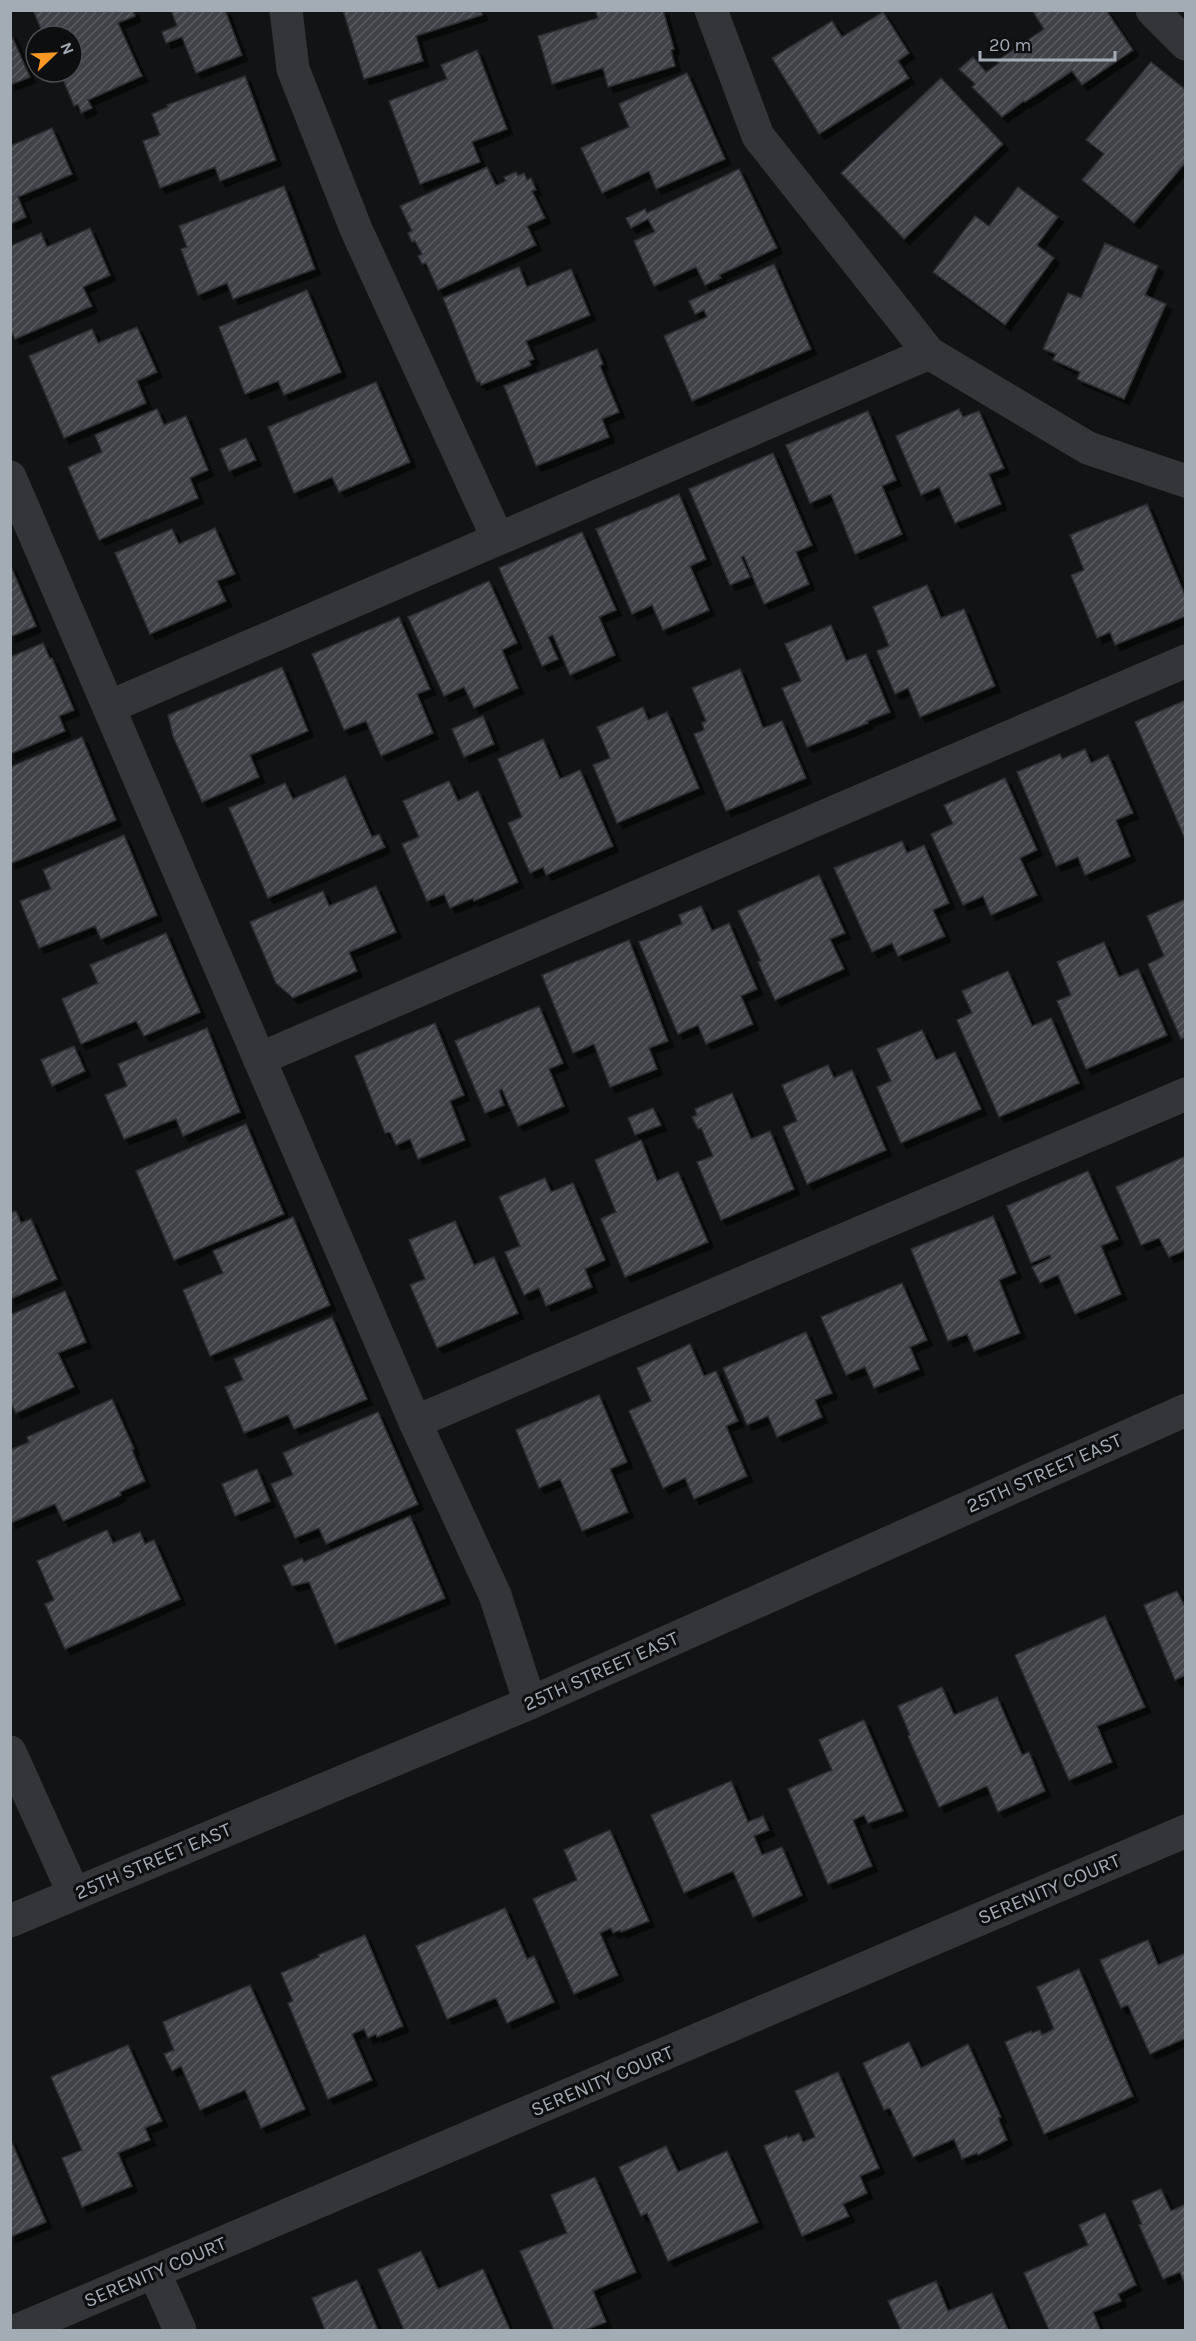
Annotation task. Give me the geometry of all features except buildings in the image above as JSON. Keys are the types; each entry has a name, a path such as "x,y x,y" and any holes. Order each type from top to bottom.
{"street":[{"path":"286,10 293,69 356,229 498,539"},
{"path":"711,10 758,136 929,353 1088,448 1185,481"},
{"path":"1152,10 1185,44"},
{"path":"109,707 929,353"},
{"path":"10,477 415,1422 495,1595 530,1703"},
{"path":"260,1059 1185,661"},
{"path":"415,1422 1185,1094"},
{"name":"25TH STREET EAST","path":"10,1921 530,1703 1185,1410"},
{"path":"10,1752 75,1894"},
{"name":"SERENITY COURT","path":"18,2331 1185,1831"},
{"path":"154,2272 180,2331"}]}
